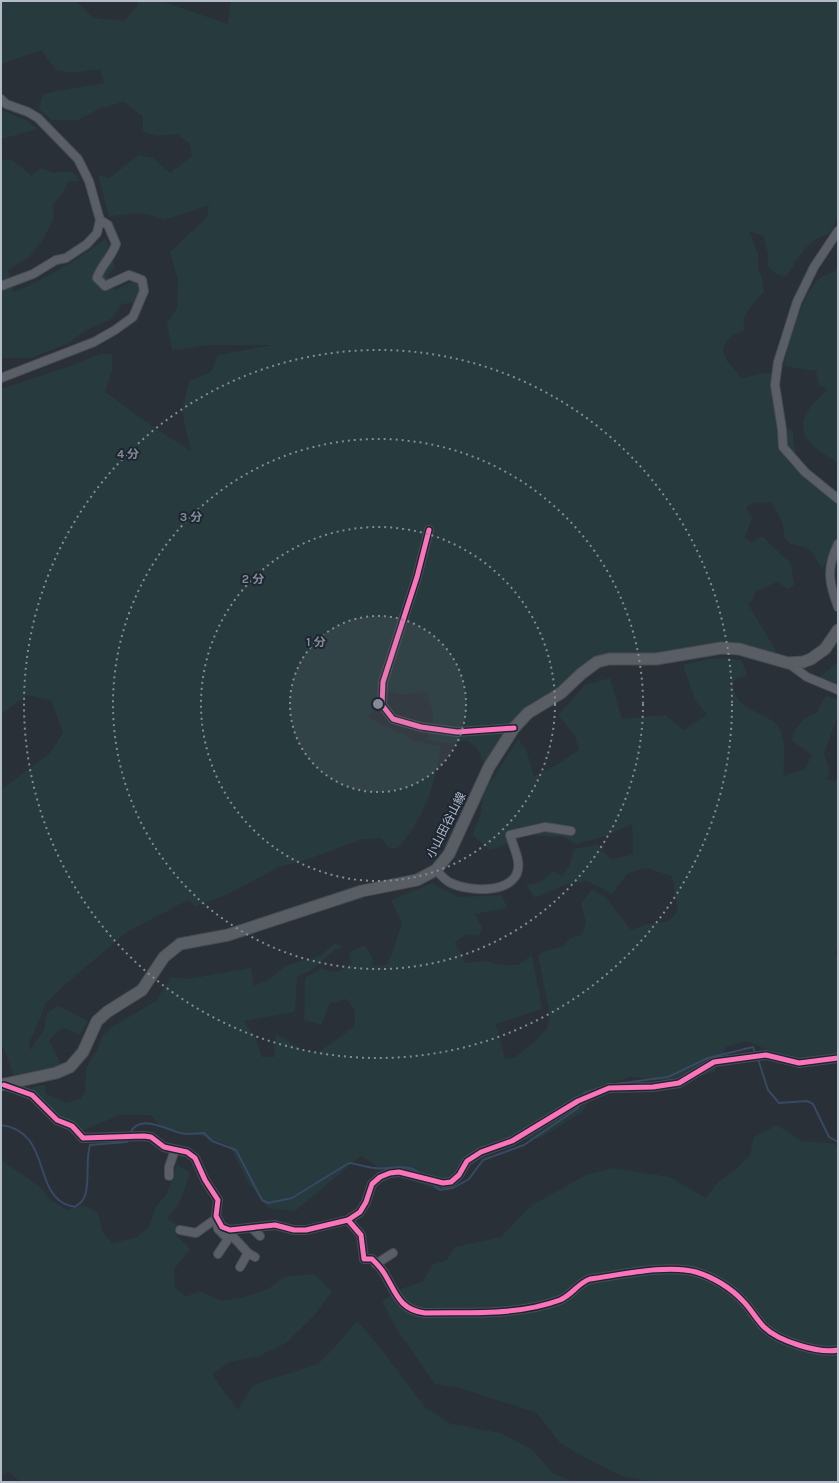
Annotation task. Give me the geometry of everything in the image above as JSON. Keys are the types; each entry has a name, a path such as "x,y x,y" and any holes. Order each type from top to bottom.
{"main road":[{"name":"小山田谷山線","path":"2,1085 56,1073 74,1064 83,1052 97,1021 107,1012 142,990 164,957 180,944 234,933 362,892 417,880 436,870 448,854 496,754 514,728 528,713 561,693 592,665 603,660 656,659 721,648 739,649 788,663 807,661 819,654 830,643 838,630"}],"street":[{"path":"1,99 6,104 28,112 38,118 78,159 89,181 100,220 97,233 87,244 66,258 56,260 33,274 1,286"},
{"path":"1,378 94,342 115,330 133,317 144,291 142,280 129,274 105,286 97,278 99,269 114,252 116,244 108,225 100,220"},
{"path":"838,231 814,267 797,302 778,362 775,385 782,429 783,447 805,472 838,499"},
{"path":"429,530 417,577 383,682 382,705 393,719 421,727 457,732 514,728"},
{"path":"838,544 831,561 830,584 838,607"},
{"path":"788,663 807,677 838,690"},
{"path":"436,870 449,882 460,886 492,890 509,882 516,875 519,862 510,835 545,827 571,831"},
{"path":"225,1228 230,1230 275,1225 294,1230 306,1230 348,1220 360,1212 366,1202 372,1184 380,1177 399,1172 443,1183 451,1182 460,1175 467,1161 481,1152 512,1141 578,1101 609,1088 679,1083 714,1062 766,1055 799,1063 838,1058"},
{"path":"2,1085 32,1095 57,1120 72,1126 83,1138 128,1136 151,1137 164,1147 186,1152 195,1158 205,1180 218,1200 218,1229 228,1239 218,1254"},
{"path":"169,1176 169,1168 175,1150"},
{"path":"218,1219 251,1255 240,1267"},
{"path":"180,1230 196,1233 218,1219"},
{"path":"348,1220 361,1235 364,1259 372,1259 384,1272 391,1289 408,1308 414,1312 424,1313 527,1309 560,1300 582,1282 590,1279 665,1269 695,1271 721,1283 742,1300 770,1332 790,1342 808,1348 825,1352 838,1350"},
{"path":"252,1228 260,1236"},
{"path":"376,1264 393,1253"}],"green space":[{"path":"1,1 76,1 93,18 124,21 138,5 138,1 161,1 228,24 231,1 838,1 838,216 829,234 815,240 804,250 787,276 778,275 768,267 768,253 763,236 749,231 758,255 758,268 762,278 764,292 746,314 744,319 745,330 731,337 723,350 727,361 741,378 767,373 780,375 775,408 778,426 793,430 796,453 806,472 838,505 838,539 822,569 813,554 807,548 790,544 784,537 782,523 771,502 752,503 746,508 752,518 745,537 752,543 762,536 791,564 794,585 788,589 777,582 755,592 753,599 748,604 781,659 724,651 607,656 557,703 524,720 486,766 477,748 467,740 448,744 426,739 431,727 433,716 426,693 420,691 409,694 398,694 391,691 382,693 368,717 416,741 441,746 432,788 422,812 408,836 398,848 389,848 381,838 363,839 300,862 279,867 228,894 196,906 188,900 127,932 62,987 46,1003 29,1044 30,1050 44,1030 47,1013 58,1006 88,1021 80,1034 62,1028 49,1040 62,1067 22,1075 13,1074 3,1046 1,1046 1,790 49,754 63,733 51,700 27,695 1,714 1,389 65,368 100,354 112,354 112,371 105,392 158,430 191,451 182,411 189,381 211,372 218,355 272,345 211,345 172,350 167,324 177,308 178,280 170,252 207,217 209,205 164,220 144,214 109,217 98,175 109,178 139,155 153,158 170,173 192,156 190,144 177,134 156,136 143,131 143,117 124,102 101,108 78,120 52,120 39,109 43,94 104,83 100,69 71,73 56,70 41,50 1,64"},
{"path":"1,110 26,120 37,129 1,139"},
{"path":"1,159 12,160 32,176 41,168 53,173 72,171 80,181 68,181 65,190 53,205 54,218 42,241 29,257 8,270 14,292 62,268 106,238 115,267 107,275 114,290 137,280 143,301 122,304 111,319 86,330 67,344 30,358 1,358"},
{"path":"838,269 838,462 816,448 805,435 803,428 804,420 808,411 827,389 819,385 816,371 784,366 800,310 810,290 818,280"},
{"path":"727,658 742,661 747,676 737,678 732,684 737,698 742,704 769,719 779,728 784,745 784,776 805,769 812,755 792,741 793,732 805,718 816,713 826,696 838,699 838,715 824,754 830,771 827,779 834,781 838,778 838,948 835,952 838,958 838,1059 786,1058 747,1041 726,1047 714,1072 681,1082 631,1077 599,1086 582,1112 540,1138 513,1141 477,1156 450,1186 438,1191 380,1168 361,1156 295,1211 268,1208 248,1182 229,1145 193,1133 163,1128 150,1115 120,1115 84,1130 73,1127 49,1111 30,1090 36,1086 45,1085 46,1094 66,1103 80,1099 85,1093 86,1068 98,1048 102,1036 113,1026 156,1001 171,977 188,979 251,968 254,986 270,979 285,966 320,956 335,943 342,947 333,951 313,969 297,977 295,1012 244,1021 255,1037 262,1057 274,1057 276,1034 303,1050 317,1053 355,1025 355,1010 346,999 330,1003 321,1025 304,1020 305,978 322,968 334,972 344,969 351,963 349,952 364,945 372,956 373,966 388,964 402,924 391,900 432,883 458,897 502,895 507,908 475,914 482,927 479,936 467,934 455,942 465,963 485,961 502,965 518,965 532,955 542,1009 496,1024 505,1059 515,1057 534,1042 547,1029 550,1014 538,956 544,951 562,947 571,938 582,935 586,922 581,904 592,889 606,898 631,930 645,925 669,921 678,911 672,876 645,868 627,874 612,894 587,881 567,884 535,898 526,885 541,882 553,871 562,876 570,864 574,849 597,845 611,860 633,854 632,824 608,835 576,844 564,837 526,835 515,841 490,850 472,835 480,816 484,793 518,739 526,749 534,776 553,767 579,750 574,734 558,715 585,685 610,678 622,719 666,715 683,730 707,715 695,700 683,665 709,659"},
{"path":"838,662 837,686 815,681"},
{"path":"777,1125 802,1141 830,1143 838,1146 838,1482 656,1482 621,1476 580,1455 559,1442 537,1413 460,1388 435,1384 396,1328 382,1301 401,1289 422,1282 433,1264 446,1261 455,1247 501,1237 532,1205 586,1175 613,1168 670,1177 706,1198 718,1182 737,1168 750,1155 754,1137"},
{"path":"2,1161 39,1186 52,1201 68,1210 84,1205 98,1213 102,1231 112,1243 135,1238 149,1227 156,1206 167,1194 177,1164 190,1173 179,1204 167,1218 182,1229 175,1234 190,1249 174,1269 175,1288 186,1297 200,1291 221,1301 241,1298 268,1289 284,1277 314,1274 332,1291 313,1317 286,1343 257,1357 229,1362 212,1375 238,1410 253,1385 318,1364 336,1346 357,1321 375,1341 425,1407 451,1424 501,1433 533,1450 551,1472 573,1482 21,1482 8,1472 1,1475"}],"waterway":[{"path":"608,1085 668,1077 708,1058 753,1047 755,1053"},
{"path":"758,1059 768,1090 779,1103 807,1101 813,1104 829,1137 838,1142"},
{"path":"583,1095 584,1093 602,1087"},
{"path":"431,1183 440,1190 453,1188 469,1179 483,1160 524,1145 578,1108 580,1103"},
{"path":"130,1134 139,1124 146,1123 161,1126 184,1134 204,1133 212,1141 236,1150 262,1200 268,1203 292,1198 349,1163 380,1169 404,1167 415,1170 420,1174"},
{"path":"1,1125 16,1129 27,1137 34,1148 48,1184 54,1195 64,1204 75,1207 85,1196 90,1145 127,1142 128,1138"}],"cycle path":[{"path":"429,530 417,577 383,682 382,705 393,719 421,727 457,732 514,728"},
{"path":"4,1085 32,1095 57,1120 72,1126 83,1138 144,1136 151,1137 164,1147 187,1152 195,1158 205,1180 218,1200 216,1216 222,1227 230,1230 275,1225 294,1230 306,1230 348,1220 360,1212 366,1202 372,1184 380,1177 390,1173 399,1172 443,1183 451,1182 459,1175 467,1161 481,1152 512,1141 578,1101 609,1088 653,1087 679,1083 714,1062 766,1055 799,1063 838,1058"},
{"path":"348,1220 361,1235 364,1259 372,1259 383,1271 399,1299 409,1308 416,1311 425,1313 476,1313 527,1309 560,1300 582,1283 590,1279 644,1271 672,1269 685,1270 702,1274 727,1287 746,1304 764,1327 779,1337 810,1348 830,1351 838,1350"}]}
